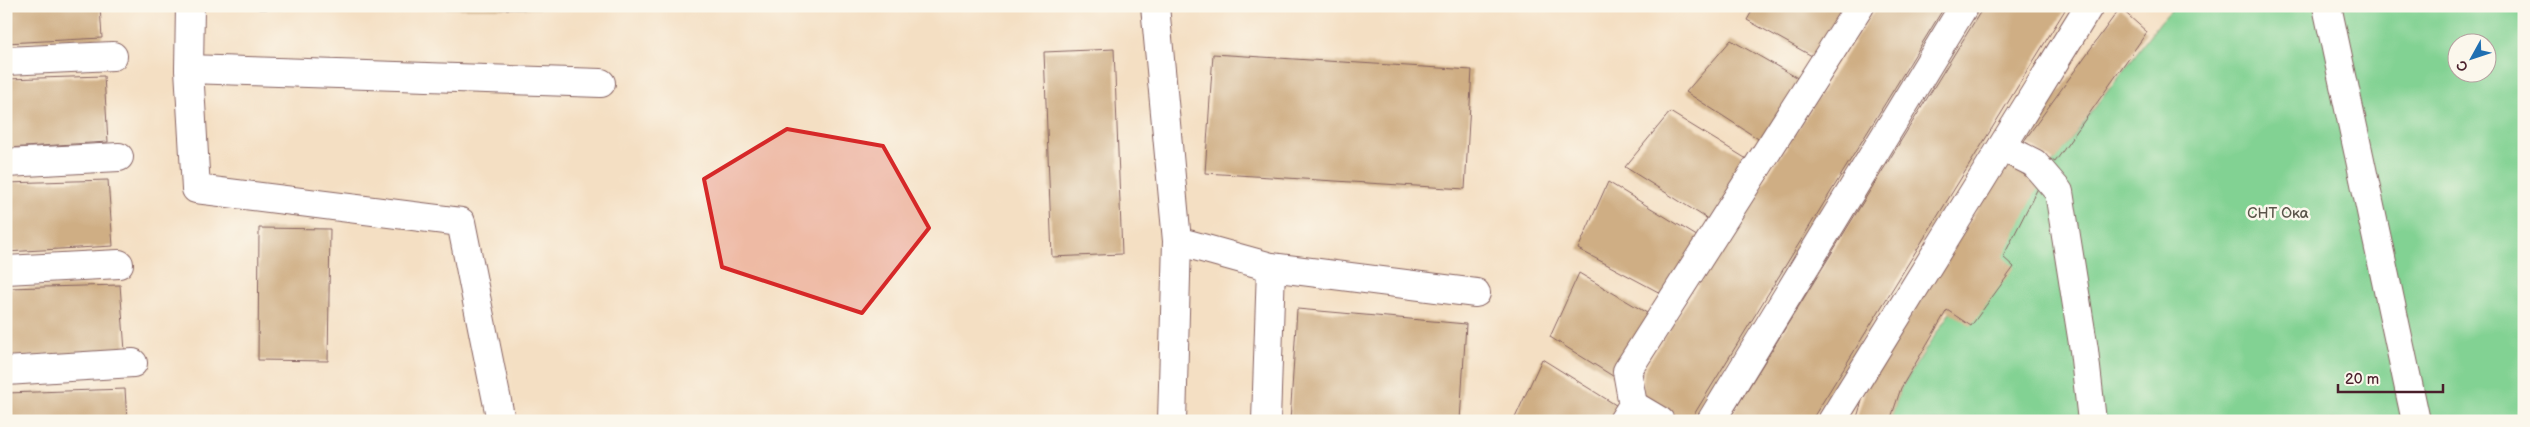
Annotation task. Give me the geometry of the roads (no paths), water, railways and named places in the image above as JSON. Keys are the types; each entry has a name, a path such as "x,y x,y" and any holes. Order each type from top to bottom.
{"lane":[{"path":"190,6 189,70 196,189 461,222 501,421"},
{"path":"1155,6 1177,241 1172,421"},
{"path":"1660,421 1628,413 1627,371 1860,6"},
{"path":"1711,421 1964,6"},
{"path":"1832,421 2089,6"},
{"path":"2326,6 2416,421"},
{"path":"6,61 113,56"},
{"path":"189,70 601,83"},
{"path":"2002,147 2034,162 2059,192 2084,350 2092,421"},
{"path":"6,163 120,158"},
{"path":"1177,241 1271,266 1476,293"},
{"path":"6,270 120,264"},
{"path":"1266,421 1271,266"},
{"path":"6,371 133,363"}],"park label":[{"name":"СНТ Ока","path":"2278,213"}]}
